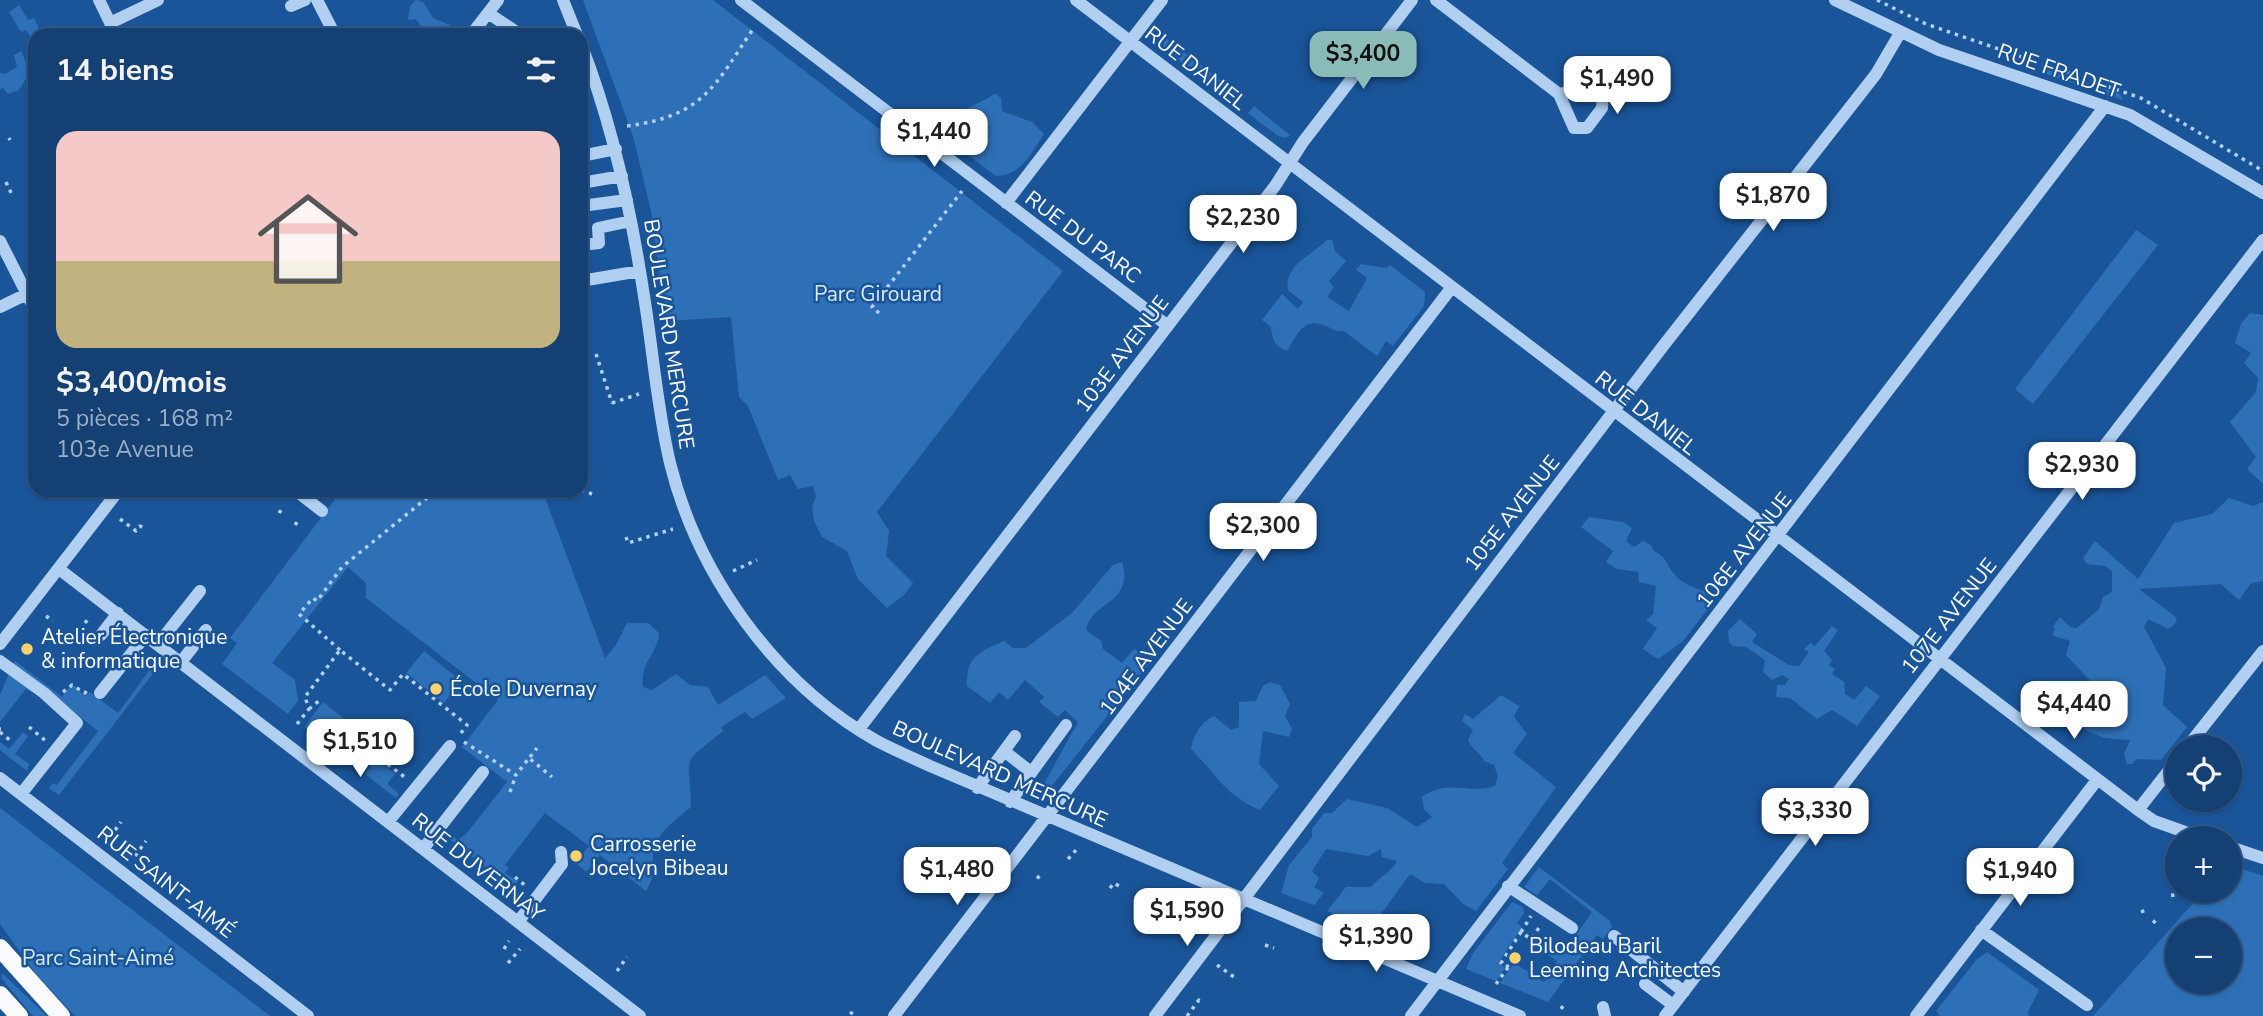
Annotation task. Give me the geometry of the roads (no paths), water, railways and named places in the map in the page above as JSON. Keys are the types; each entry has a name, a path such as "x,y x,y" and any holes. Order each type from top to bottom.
{"main road":[{"path":"0,948 61,1016"},
{"path":"0,995 19,1016"}],"street":[{"path":"99,0 113,28"},
{"path":"115,28 158,0"},
{"path":"291,6 305,0"},
{"path":"317,0 331,28"},
{"path":"563,0 574,28"},
{"name":"RUE DU PARC","path":"741,0 1168,326"},
{"name":"RUE DANIEL","path":"1076,0 2097,780 2154,821 2168,826"},
{"path":"1006,203 1162,0"},
{"name":"103E AVENUE","path":"859,729 1168,326 1290,164 1303,142 1412,0"},
{"path":"1436,0 1559,94"},
{"name":"RUE FRADET","path":"1835,0 1939,50 2105,106 2141,121 2263,193"},
{"path":"476,28 493,4 515,28"},
{"name":"105E AVENUE","path":"1155,1016 1244,901 1266,866 1876,74 1900,33"},
{"name":"BOULEVARD MERCURE","path":"588,65 616,149 640,271 668,452 695,535 720,583 749,627 800,682 859,729 977,788 1520,1016"},
{"name":"106E AVENUE","path":"1411,1016 2105,106"},
{"path":"588,155 616,149"},
{"path":"588,182 622,176"},
{"path":"588,205 627,200"},
{"path":"588,244 599,243 598,228 631,221"},
{"path":"0,240 28,287"},
{"name":"107E AVENUE","path":"1669,1011 2263,240"},
{"path":"588,280 640,271"},
{"name":"104E AVENUE","path":"894,1016 1452,287"},
{"path":"0,307 28,293"},
{"path":"0,644 114,497"},
{"path":"304,497 322,511"},
{"name":"RUE DUVERNAY","path":"59,569 640,1016"},
{"path":"158,644 200,592"},
{"path":"101,635 118,613"},
{"path":"181,662 206,630"},
{"path":"100,693 146,635"},
{"path":"2196,735 2263,651"},
{"path":"0,661 44,693 77,723 21,794"},
{"path":"1010,802 1066,725"},
{"path":"977,788 1015,736"},
{"path":"388,822 454,741"},
{"path":"1004,751 1031,772"},
{"path":"423,849 483,772"},
{"path":"2137,810 2165,775"},
{"name":"RUE SAINT-AIMÉ","path":"0,778 308,1016"},
{"path":"1916,1016 2097,780"},
{"path":"2242,851 2263,858"},
{"path":"517,922 562,864 561,852"},
{"path":"1508,886 1572,928"},
{"path":"1981,930 2087,1005"},
{"path":"1614,936 1684,992"},
{"path":"1645,984 1669,1011"}],"place":[{"name":"Atelier Électronique & informatique","path":"27,649"},
{"name":"École Duvernay","path":"436,689"},
{"name":"Carrosserie Jocelyn Bibeau","path":"576,856"},
{"name":"Bilodeau Baril Leeming Architectes","path":"1515,958"}],"park label":[{"name":"Parc Girouard","path":"878,294"},
{"name":"Parc Saint-Aimé","path":"98,958"}]}
